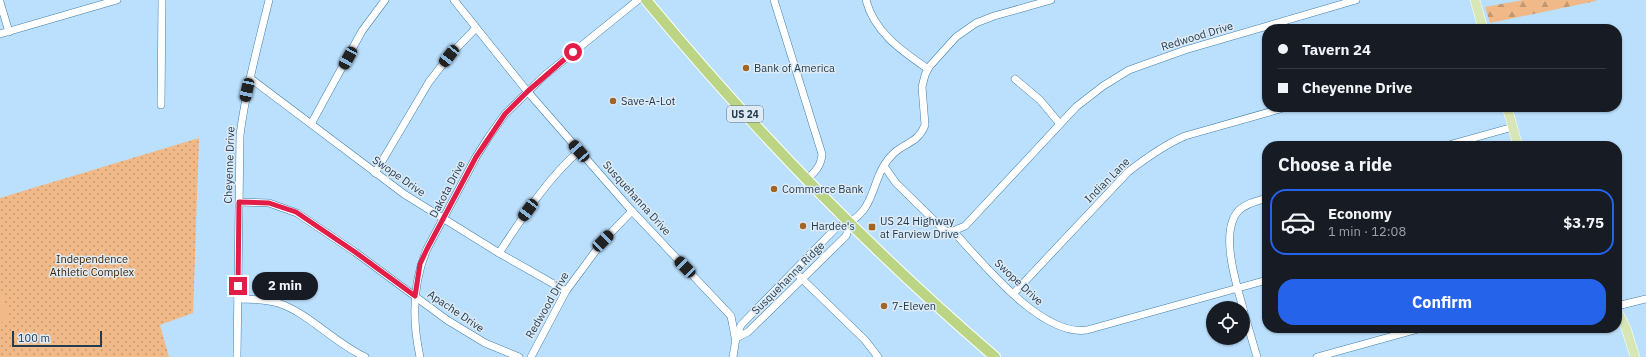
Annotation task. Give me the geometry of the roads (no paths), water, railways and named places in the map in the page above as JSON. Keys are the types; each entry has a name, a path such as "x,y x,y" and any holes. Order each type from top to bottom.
{"highway":[{"name":"US 24","path":"646,0 714,81 777,149 850,224 995,357"}],"main road":[{"path":"1475,0 1482,24"},
{"path":"1508,112 1517,141"},
{"path":"1622,320 1636,357"}],"street":[{"path":"0,34 117,0"},
{"path":"161,105 162,0"},
{"name":"Cheyenne Drive","path":"237,357 240,135 250,78 269,0"},
{"path":"311,124 362,31 385,0"},
{"name":"Susquehanna Drive","path":"454,0 579,151 632,211 731,316 736,338"},
{"name":"Dakota Drive","path":"420,357 414,328 415,296 420,264 488,138 505,114 528,91 638,0"},
{"path":"774,0 822,154 819,168 807,179"},
{"path":"866,0 871,15 882,31 903,50 928,69"},
{"path":"850,224 863,212 869,203 884,166 894,153 915,140 923,130 925,125 922,87 928,69 956,37 976,23 994,16 1051,0"},
{"name":"Redwood Drive","path":"1274,24 1356,0"},
{"path":"0,2 9,32"},
{"name":"Redwood Drive","path":"953,231 965,226 1076,107 1103,86 1136,67 1185,50 1262,27"},
{"path":"376,173 429,82 449,56 476,28"},
{"name":"Swope Drive","path":"250,78 404,194 566,291"},
{"path":"1015,79 1040,100 1060,124"},
{"name":"Indian Lane","path":"1013,294 1128,172 1147,157 1171,142 1186,136 1270,112"},
{"path":"1463,141 1513,127"},
{"path":"499,252 562,166 579,151"},
{"name":"Swope Drive","path":"884,166 896,183 944,230 948,232 953,231 1027,307 1046,320 1066,329 1079,331 1262,281"},
{"path":"1241,301 1230,257 1231,224 1234,217 1245,205 1262,200"},
{"name":"Apache Drive","path":"239,202 269,203 296,212 355,252 447,320 485,343 520,357"},
{"name":"Redwood Drive","path":"531,357 566,291 603,241 632,211"},
{"name":"Susquehanna Ridge","path":"733,357 736,338 741,325 836,228 850,224"},
{"name":"Susquehanna Ridge","path":"736,338 748,332 846,236 850,224"},
{"path":"814,251 822,259"},
{"path":"794,271 865,340 878,357"},
{"path":"238,299 268,301 288,307 349,349 365,357"},
{"path":"1622,305 1646,299"},
{"path":"1250,333 1257,357"},
{"path":"1318,357 1404,333"}],"place":[{"name":"Bank of America","path":"746,68"},
{"name":"Save-A-Lot","path":"613,101"},
{"name":"Commerce Bank","path":"774,189"},
{"name":"Hardee's","path":"803,226"},
{"name":"US 24 Highway at Farview Drive","path":"872,227"},
{"name":"7-Eleven","path":"884,306"}],"park label":[{"name":"Independence Athletic Complex","path":"92,265"}]}
